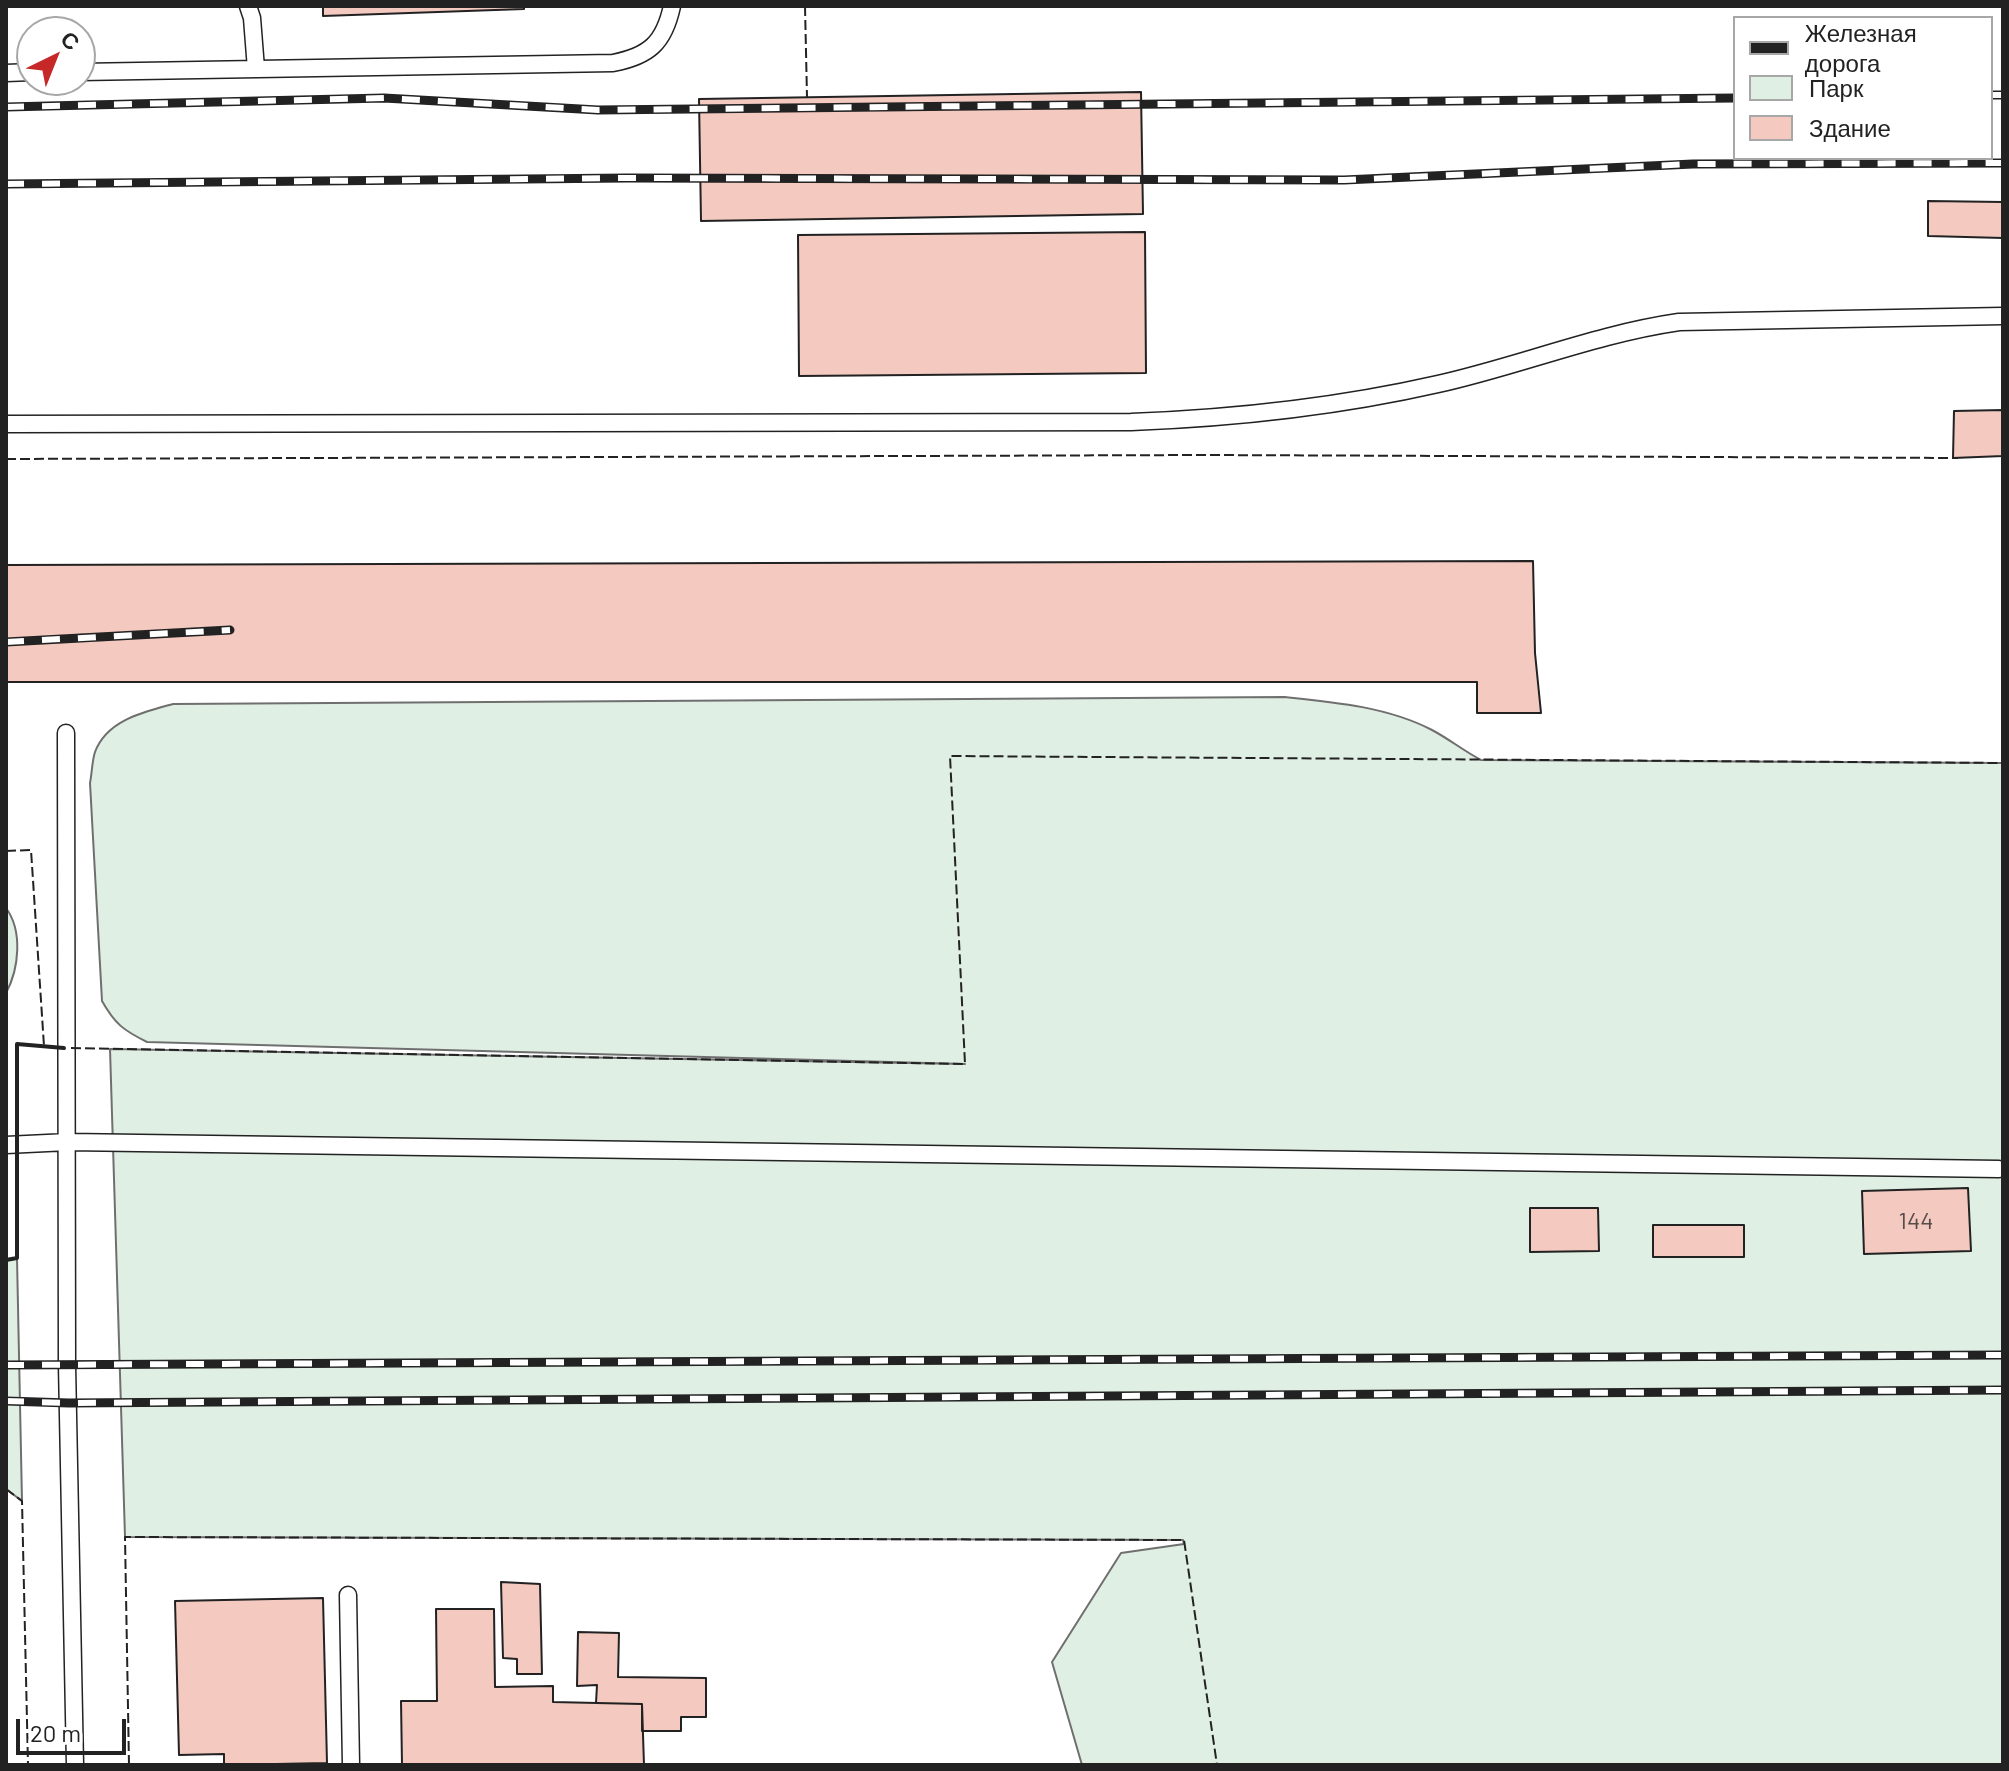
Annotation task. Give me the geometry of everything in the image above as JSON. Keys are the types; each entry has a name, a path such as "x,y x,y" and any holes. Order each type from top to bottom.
{"lane":[{"path":"248,6 252,18 256,69"},
{"path":"96,72 613,63 637,58 655,46 668,25 672,6"},
{"path":"6,424 1084,422 1210,419 1295,411 1441,384 1636,328 1679,322 2003,316"},
{"path":"66,733 67,1365 75,1765"},
{"path":"6,1145 68,1142 1999,1169"},
{"path":"348,1595 351,1765"}],"green space":[{"path":"1285,697 1341,704 1397,716 1432,730 1481,760 2003,763 2003,1765 1082,1765 1052,1662 1121,1553 1184,1544 1183,1540 125,1537 110,1049 965,1064 147,1042 120,1026 102,1001 90,783 95,752 108,732 117,725 139,714 173,704"},
{"path":"6,908 15,928 17,950 14,973 6,993"},
{"path":"17,1258 22,1501 6,1489 6,1260"}],"building":[{"path":"323,6 524,6 524,9 323,16"},
{"path":"1141,92 1143,214 701,221 699,99"},
{"path":"1928,201 2003,202 2003,238 1928,236"},
{"path":"1145,232 1146,373 799,376 798,235"},
{"path":"2003,410 2003,456 1953,458 1954,411"},
{"path":"1533,561 1535,653 1541,713 1477,713 1477,682 6,682 6,565"},
{"path":"1968,1188 1971,1251 1864,1254 1862,1191"},
{"path":"1530,1208 1598,1208 1599,1251 1530,1252"},
{"path":"1653,1225 1744,1225 1744,1257 1653,1257"},
{"path":"501,1582 540,1584 542,1674 517,1674 517,1659 503,1658"},
{"path":"323,1598 327,1763 224,1765 224,1754 179,1755 175,1601"},
{"path":"436,1609 494,1609 495,1687 553,1686 553,1702 642,1704 644,1765 402,1765 401,1701 437,1701"},
{"path":"578,1632 619,1633 618,1677 706,1678 706,1717 681,1717 681,1731 642,1731 642,1704 596,1703 597,1685 577,1686"}],"railway":[{"path":"1993,95 2003,95"},
{"path":"6,107 384,98 598,110 1733,98"},
{"path":"6,184 628,178 1344,180 1693,164 2003,163"},
{"path":"6,642 230,630"},
{"path":"6,1365 2003,1355"},
{"path":"6,1401 2003,1390"}],"fence":[{"path":"805,6 807,97"},
{"path":"6,459 1203,455 1958,458"},
{"path":"71,1048 965,1064 950,756 2003,763"},
{"path":"6,851 31,850 44,1046"},
{"path":"6,1489 22,1501 28,1765"},
{"path":"129,1765 125,1537 1184,1540 1217,1765"}],"wall":[{"path":"6,1260 17,1258 17,1044 64,1048"}]}
